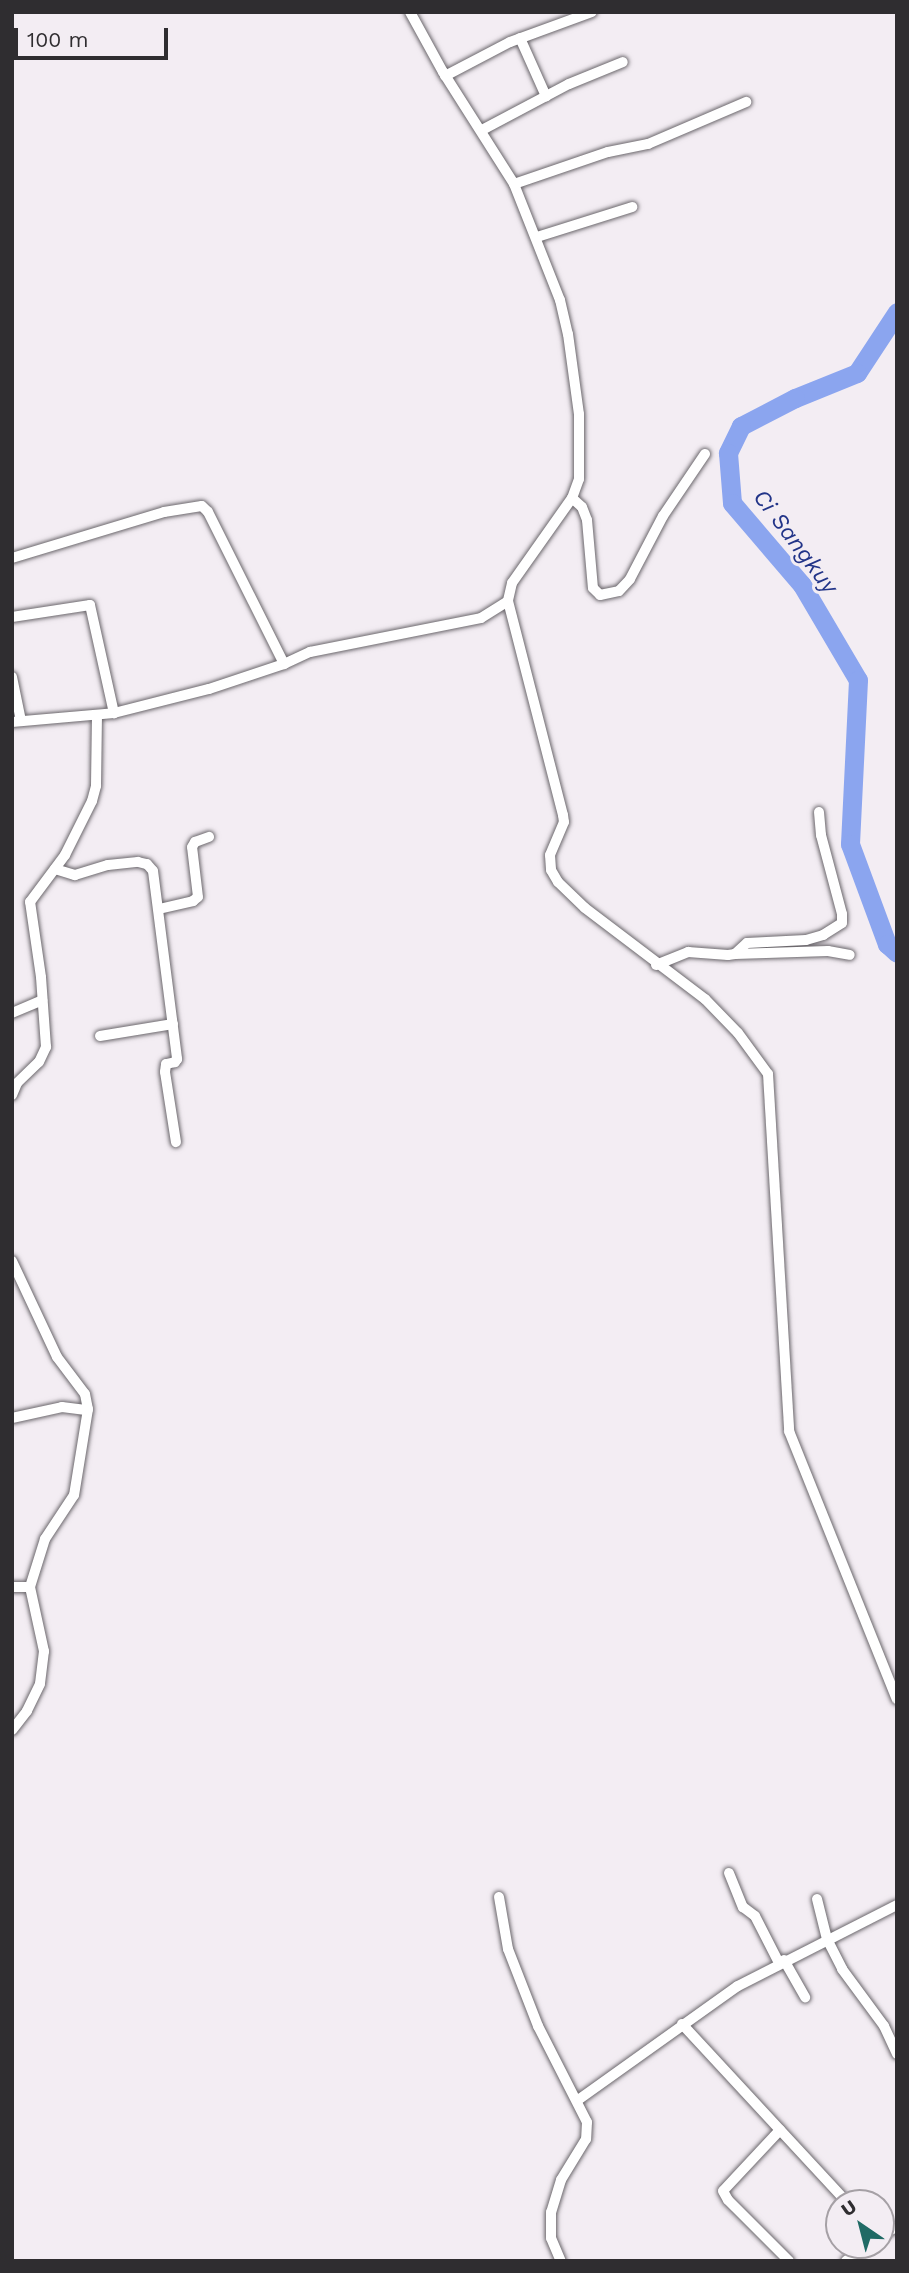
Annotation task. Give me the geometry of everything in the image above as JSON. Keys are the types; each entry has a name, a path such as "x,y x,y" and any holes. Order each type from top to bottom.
{"street":[{"path":"410,12 445,76 514,184 560,300 574,370 579,414 579,479 572,498 512,583 509,601 563,815 564,822 550,855 551,870 571,896 656,965 705,999 738,1033 768,1074 790,1440 897,1699"},
{"path":"445,76 520,38 592,12"},
{"path":"520,38 547,96"},
{"path":"482,131 547,96 624,62"},
{"path":"514,184 608,152 648,144 746,102"},
{"path":"537,237 632,207"},
{"path":"572,498 582,507 587,520 593,588 600,595 619,591 630,579 663,516 705,454"},
{"path":"12,558 164,512 202,506 208,512 284,664"},
{"path":"12,677 17,722 114,713 209,689 284,664 310,652 481,618 509,601"},
{"path":"12,617 90,605 114,713"},
{"path":"12,1095 17,1083 44,1053 42,1000 30,902 55,870 78,832 95,793 97,715"},
{"path":"734,954 747,943 806,940 822,935 842,923 821,835 819,812"},
{"path":"159,909 193,901 198,897 192,847 195,842 209,837"},
{"path":"55,870 75,875 126,862 147,864 153,871 177,1060 166,1064 165,1072 176,1142"},
{"path":"656,965 688,952 734,954 828,951 850,955"},
{"path":"12,1013 42,1000"},
{"path":"100,1036 173,1024"},
{"path":"12,1730 38,1692 44,1660 30,1587 45,1539 74,1495 88,1410 85,1394 57,1357 16,1269"},
{"path":"12,1418 62,1407 88,1410"},
{"path":"12,1587 30,1587"},
{"path":"729,1873 743,1907 755,1916 805,1997"},
{"path":"499,1896 508,1949 538,2026 578,2100 588,2132 583,2146 561,2180 551,2212 551,2238 561,2261"},
{"path":"817,1899 827,1940 842,1969 888,2033 897,2054"},
{"path":"578,2100 682,2024 781,1961 897,1905"},
{"path":"682,2024 835,2189"},
{"path":"780,2130 723,2190 728,2200 789,2261"}],"waterway":[{"name":"Ci Sangkuy","path":"897,312 857,373 795,398 741,426 728,453 732,503 802,585 858,680 850,844 887,944 897,953"}]}
